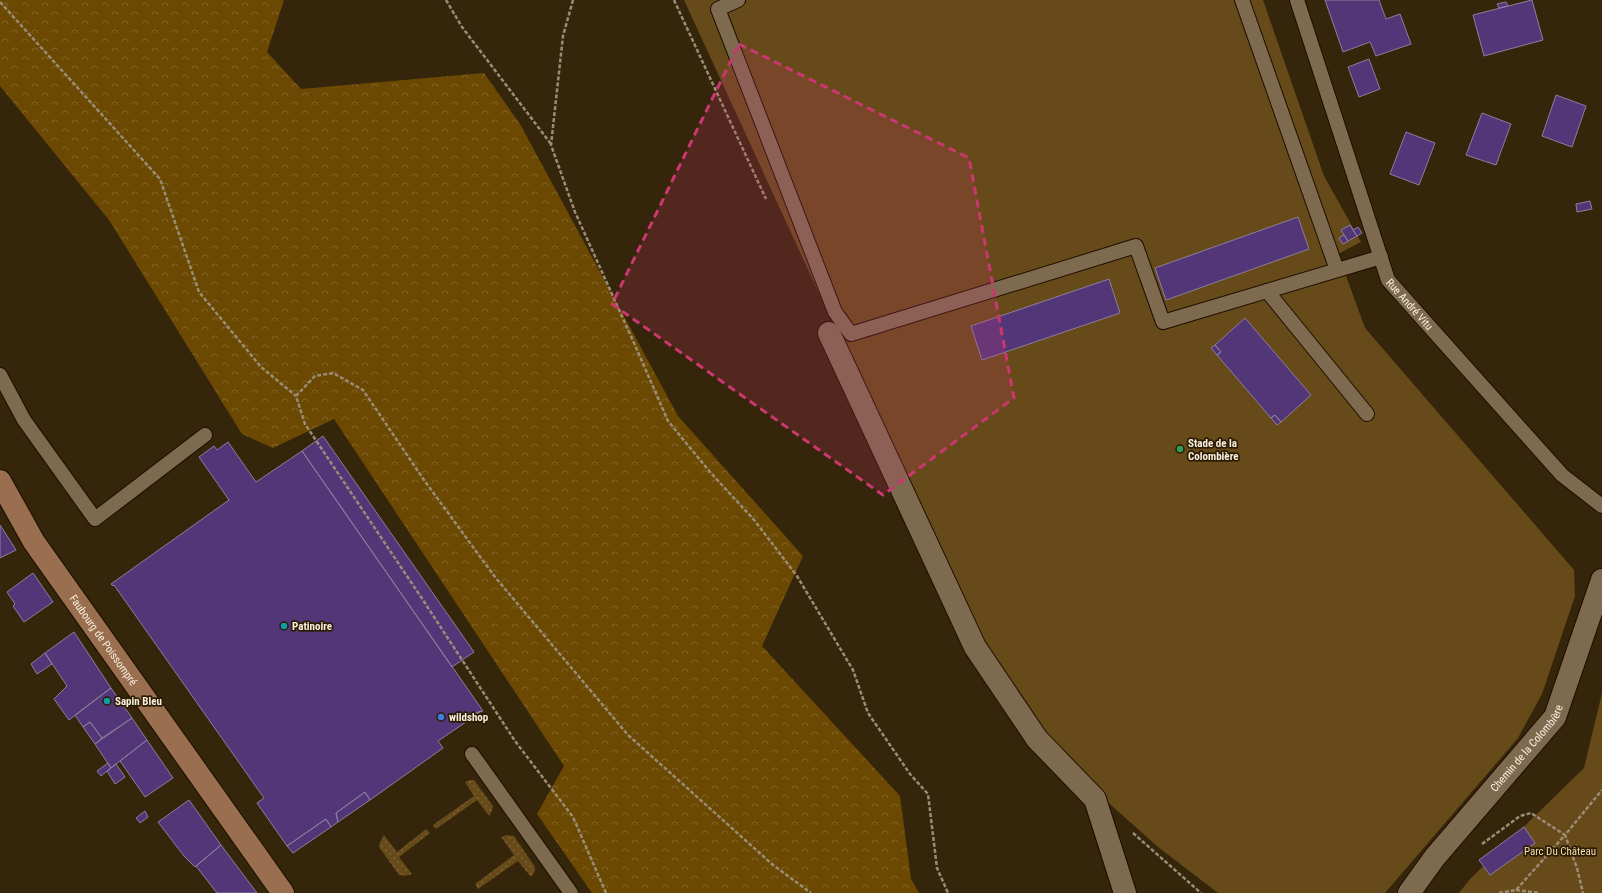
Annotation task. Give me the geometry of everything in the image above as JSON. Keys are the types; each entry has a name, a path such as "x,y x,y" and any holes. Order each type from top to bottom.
{"main road":[{"name":"Faubourg de Poissompré","path":"0,481 34,542 283,893"}],"street":[{"path":"829,333 975,647 1037,739 1095,799 1125,893"},
{"name":"Chemin de la Colombière","path":"1409,893 1436,857 1555,717 1602,580"}],"lane":[{"path":"738,0 718,9 835,312 851,334 1136,246 1163,322 1381,257"},
{"path":"1242,0 1337,270"},
{"name":"Rue André Vitu","path":"1297,0 1388,280 1562,474 1602,506"},
{"path":"1267,291 1367,414"},
{"path":"0,375 24,420 95,519 205,435"},
{"path":"472,754 571,893"}],"path":[{"path":"446,0 462,27 551,145 575,212 668,422 710,472 755,521 797,576 853,670 868,713 910,774 928,794 937,868 948,893"},
{"path":"551,145 563,36 573,0"},
{"path":"674,0 768,203"},
{"path":"0,2 160,179 199,292 261,367 296,396 305,424 515,741 573,817 606,893"},
{"path":"296,396 315,376 332,373 363,390 424,480 495,577 628,735 773,865 811,893"},
{"path":"1516,890 1565,835 1602,790"},
{"path":"1482,844 1520,816 1530,813 1565,835 1577,868 1583,893"},
{"path":"1130,830 1201,893"},
{"path":"1499,893 1516,890 1539,893"}],"highlighted area":[{"path":"739,44 969,158 1014,398 883,495 612,304"}],"green space":[{"path":"0,0 284,0 267,52 301,89 484,73 520,124 678,416 803,556 762,646 900,796 911,879 919,893 592,893 537,814 564,766 334,419 273,448 242,434 109,220 0,86"},
{"name":"Stade de la Colombière","path":"684,0 1263,0 1324,176 1361,242 1338,254 1365,328 1574,570 1575,596 1542,694 1518,738 1385,893 1218,893 1158,847 1065,764 973,628"},
{"name":"Parc Du Château","path":"1602,693 1602,893 1459,893 1470,879 1584,768"},
{"path":"474,780 493,806 489,816 477,800 436,829 433,825 474,796 465,782"},
{"path":"426,829 430,833 399,857 412,874 405,876 399,875 379,847 384,835 397,852"},
{"path":"507,835 514,836 535,867 534,873 531,877 518,861 478,889 475,884 514,855 501,837"}],"building":[{"path":"1325,0 1379,0 1386,19 1400,14 1411,44 1376,56 1370,42 1343,52"},
{"path":"1532,0 1543,40 1484,56 1473,15"},
{"path":"1506,2 1508,6 1499,8 1497,4"},
{"path":"1369,59 1380,89 1359,97 1348,67"},
{"path":"1556,95 1586,106 1572,147 1542,136"},
{"path":"1482,113 1511,124 1496,165 1466,155"},
{"path":"1406,132 1435,143 1419,185 1390,174"},
{"path":"1590,201 1592,209 1577,212 1576,204"},
{"path":"1298,217 1309,249 1166,300 1155,268"},
{"path":"1350,225 1357,236 1348,241 1341,230"},
{"path":"1358,227 1362,233 1357,236 1353,230"},
{"path":"1344,235 1348,241 1343,244 1339,238"},
{"path":"1109,279 1120,313 982,360 971,326"},
{"path":"1245,318 1311,395 1281,422 1275,415 1271,418 1217,355 1221,352 1215,345"},
{"path":"1215,345 1221,352 1217,355 1211,348"},
{"path":"1275,415 1281,422 1277,425 1271,418"},
{"path":"323,436 474,652 452,667 302,451"},
{"name":"Patinoire","path":"228,442 256,482 302,451 483,711 464,717 466,722 438,741 443,748 370,800 365,792 336,813 338,822 331,827 326,819 287,846 257,803 264,798 114,585 113,586 111,584 229,500 199,457 214,446 217,450"},
{"path":"0,525 16,550 0,558"},
{"path":"33,573 53,602 24,622 13,606 15,604 7,592"},
{"path":"74,632 111,688 69,720 54,699 67,686 45,653"},
{"path":"45,653 52,664 37,674 31,664"},
{"name":"Sapin Bleu","path":"111,688 132,718 102,738 90,722 83,727 75,715"},
{"path":"481,711 466,722 464,717"},
{"path":"132,718 147,740 111,768 95,744"},
{"path":"90,722 102,738 95,744 83,727"},
{"path":"147,740 173,778 145,797 120,761"},
{"path":"108,763 111,768 101,776 97,771"},
{"path":"116,764 125,777 115,784 107,771"},
{"path":"365,792 370,800 338,822 336,813"},
{"path":"189,800 221,845 195,867 184,856 158,822"},
{"path":"145,811 148,817 140,823 136,818"},
{"path":"326,819 331,827 293,853 287,846"},
{"path":"1524,827 1535,843 1490,875 1479,860"},
{"path":"221,845 257,893 217,893 196,866"}],"place":[{"name":"Stade de la Colombière","path":"1180,449"},
{"name":"Patinoire","path":"284,626"},
{"name":"Sapin Bleu","path":"107,701"},
{"name":"wildshop","path":"441,717"}]}
